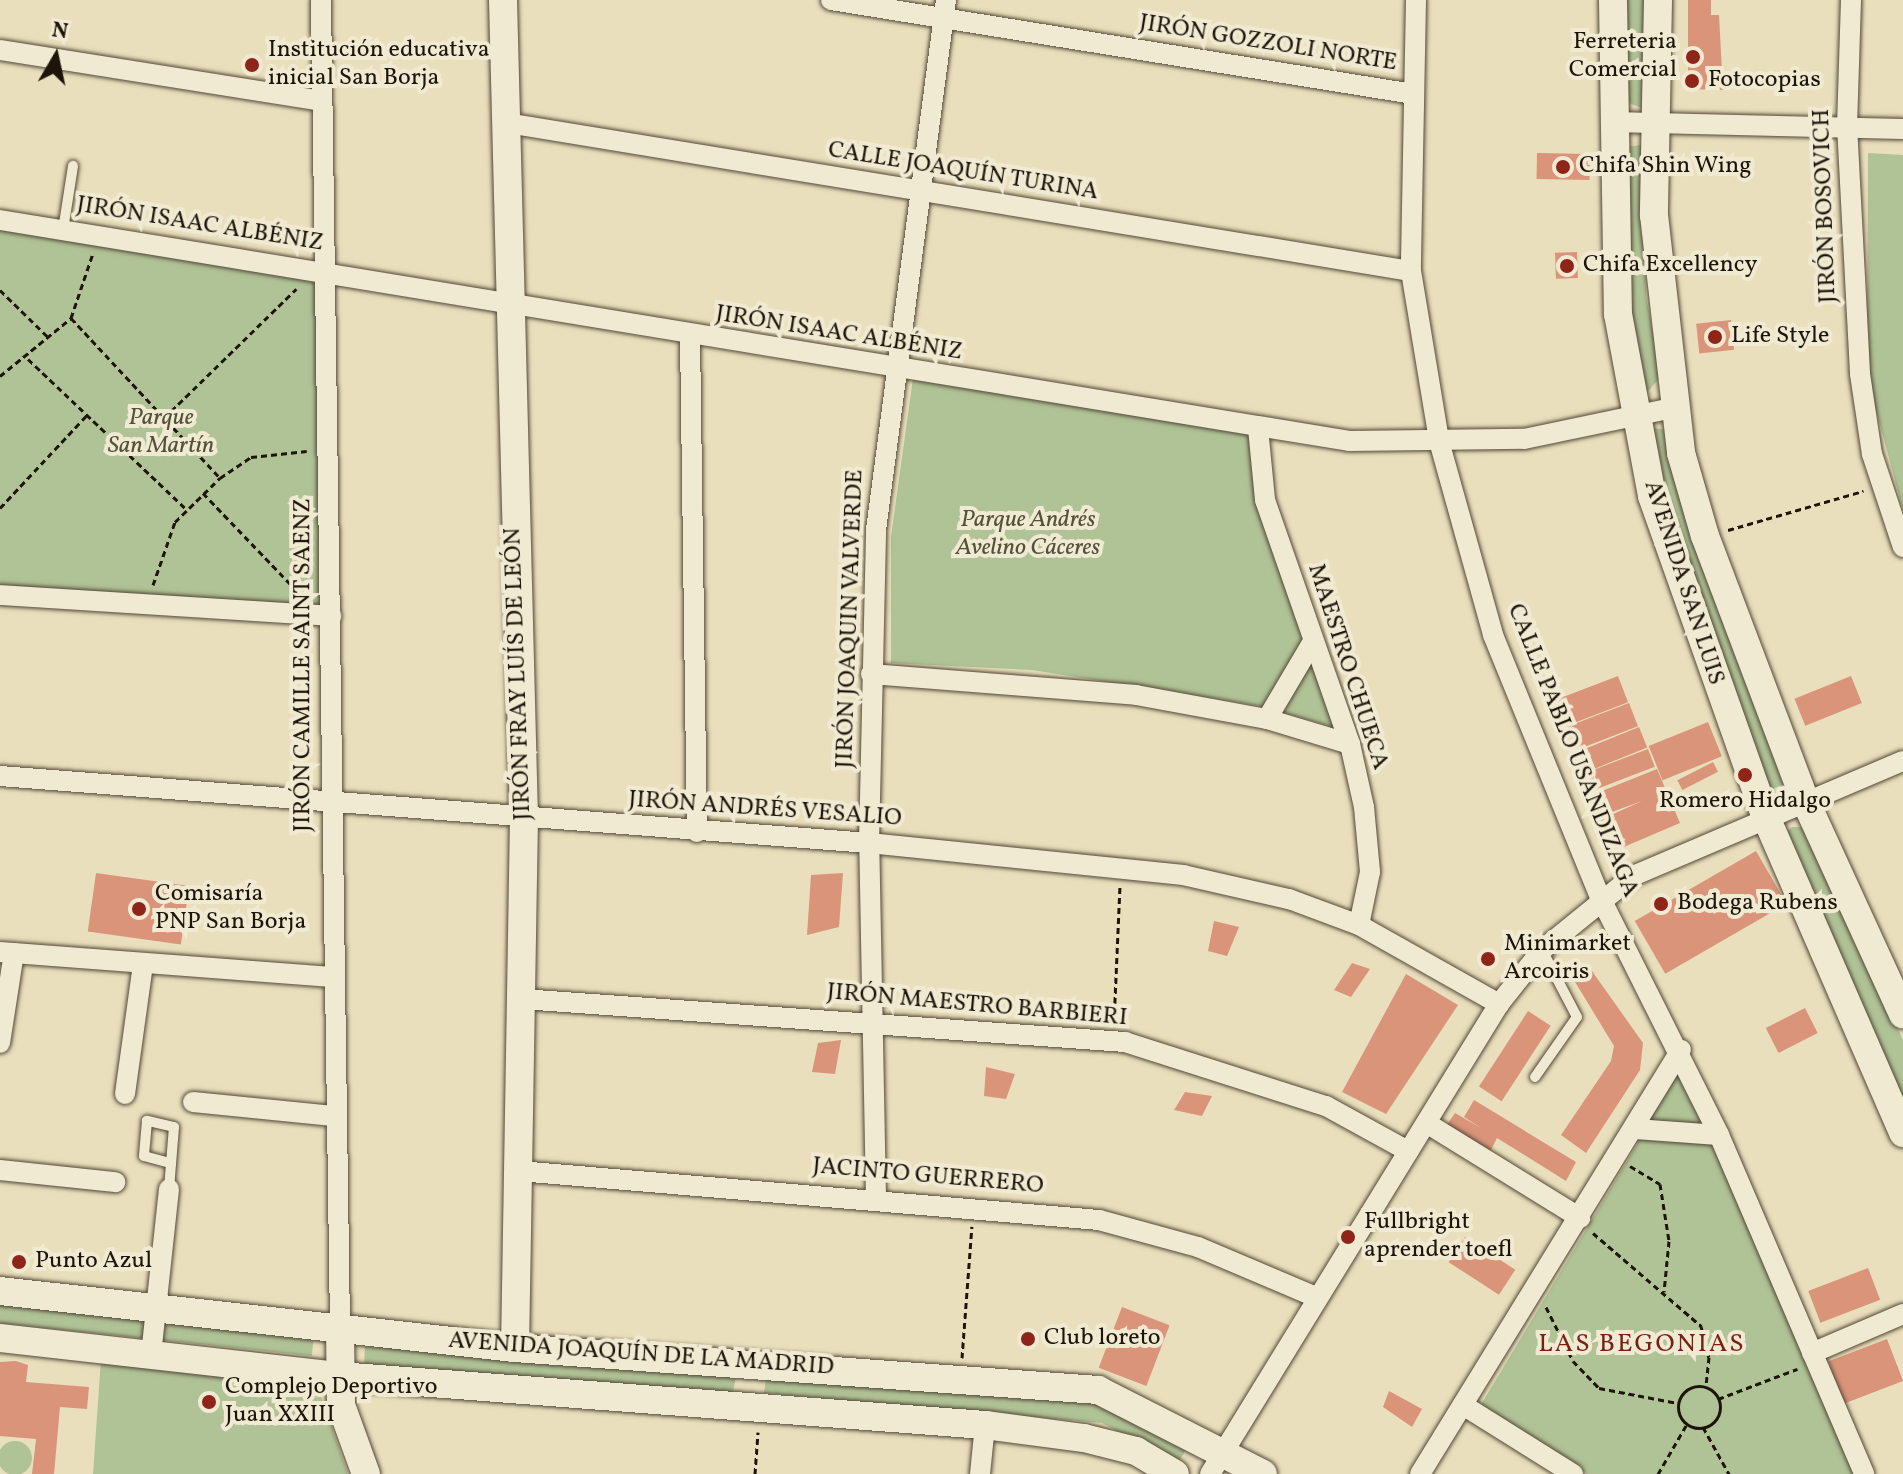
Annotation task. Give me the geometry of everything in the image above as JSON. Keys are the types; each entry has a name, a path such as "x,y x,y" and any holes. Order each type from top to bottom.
{"street":[{"name":"JIRÓN CAMILLE SAINT SAENZ","path":"321,0 323,271 331,451 326,616 333,1116 340,1331"},
{"name":"JIRÓN FRAY LUÍS DE LEÓN","path":"503,0 507,303 524,818 515,1348"},
{"name":"JIRÓN GOZZOLI NORTE","path":"831,0 945,9 1413,94"},
{"name":"CALLE PABLO USANDIZAGA","path":"1416,0 1411,271 1439,441 1493,635 1600,897 1681,1050 1811,1359 1864,1474"},
{"name":"AVENIDA SAN LUIS","path":"1613,0 1612,122 1618,314 1632,417 1678,585 1765,815 1903,1133"},
{"name":"AVENIDA SAN LUIS","path":"1658,0 1654,215 1672,408 1705,536 1804,798 1903,1014"},
{"name":"JIRÓN BOSOVICH","path":"1851,0 1847,125 1860,374 1880,486 1903,547"},
{"name":"JIRÓN JOAQUIN VALVERDE","path":"876,1197 870,1022 869,843 876,530 893,370 945,9"},
{"path":"0,50 321,101"},
{"path":"1612,122 1847,125 1903,129"},
{"name":"CALLE JOAQUÍN TURINA","path":"507,123 1411,271"},
{"name":"JIRÓN ISAAC ALBÉNIZ","path":"0,220 323,271 893,370 1349,441 1524,439 1672,408"},
{"path":"690,336 697,832"},
{"name":"MAESTRO CHUECA","path":"1258,428 1265,500 1312,643 1350,744 1368,837 1359,925"},
{"path":"0,595 326,616"},
{"path":"1267,719 1312,643"},
{"path":"871,674 1136,695 1267,719 1350,744"},
{"path":"1217,1462 1408,1151 1428,1124 1499,1004 1542,950 1600,897 1765,815 1903,761"},
{"name":"JIRÓN ANDRÉS VESALIO","path":"0,776 329,804 869,843 1121,867 1289,899 1359,925 1499,1004"},
{"path":"0,1043 7,952 332,977"},
{"path":"125,1094 143,964"},
{"name":"JIRÓN MAESTRO BARBIERI","path":"522,999 1113,1041 1257,1080 1326,1106 1408,1151"},
{"path":"1420,1474 1528,1293 1578,1220 1681,1050"},
{"path":"193,1102 333,1116"},
{"path":"1428,1124 1578,1220"},
{"path":"1635,1129 1719,1135"},
{"path":"0,1170 115,1182"},
{"name":"JACINTO GUERRERO","path":"519,1171 876,1197 1099,1220 1198,1247 1318,1298"},
{"path":"151,1355 169,1189"},
{"name":"AVENIDA JOAQUÍN DE LA MADRID","path":"0,1291 515,1348 960,1377 1098,1390 1217,1462 1263,1474"},
{"path":"1811,1359 1903,1314"},
{"path":"340,1331 339,1376 348,1436 366,1474"},
{"name":"AVENIDA JOAQUÍN DE LA MADRID","path":"0,1338 339,1376 985,1425 1084,1438 1136,1451 1175,1474"},
{"path":"748,1363 752,1408"},
{"path":"1463,1405 1573,1474"},
{"path":"980,1474 985,1425"}],"lane":[{"path":"63,230 73,166"},
{"path":"1535,1077 1577,1017 1542,950"},
{"path":"169,1189 171,1163 173,1125 147,1121 144,1156 171,1163"}],"path":[{"path":"0,376 28,359 71,318 96,235"},
{"path":"164,418 323,271"},
{"path":"0,290 50,339"},
{"path":"71,318 220,478"},
{"path":"28,359 185,508"},
{"path":"0,508 87,415"},
{"path":"149,605 158,558 185,508 220,478 251,457 331,451"},
{"path":"1705,536 1880,486"},
{"path":"203,493 326,616"},
{"path":"1113,1041 1121,867"},
{"path":"1626,1163 1660,1184 1669,1241 1664,1292"},
{"path":"960,1377 973,1207"},
{"path":"1578,1220 1701,1326 1709,1357 1706,1387"},
{"path":"1528,1293 1553,1314 1573,1361 1599,1388 1678,1403"},
{"path":"1718,1399 1811,1359"},
{"path":"1678,1403 1690,1388 1706,1387 1718,1399 1717,1418 1703,1427 1687,1424"},
{"path":"1678,1403 1687,1424"},
{"path":"752,1408 755,1474"},
{"path":"1658,1474 1687,1424"},
{"path":"1703,1427 1729,1474"}],"green space":[{"path":"1624,0 1646,0 1642,108 1626,102"},
{"path":"1642,145 1646,296 1661,377 1645,394 1634,374 1623,147"},
{"path":"1868,153 1903,155 1903,510 1867,376"},
{"name":"Parque San Martín","path":"0,227 323,278 320,607 0,587"},
{"name":"Parque Andrés Avelino Cáceres","path":"913,378 1252,433 1305,642 1267,707 1032,670 891,663 891,537"},
{"path":"1654,428 1666,430 1784,784 1773,789 1766,786 1693,596 1647,436"},
{"path":"1311,654 1345,730 1280,712"},
{"path":"1792,827 1809,827 1903,1040 1903,1100 1787,832"},
{"path":"1676,1066 1710,1131 1645,1127"},
{"path":"1641,1138 1715,1142 1857,1474 1587,1474 1479,1408"},
{"path":"0,1299 314,1332 312,1356 0,1323"},
{"path":"365,1343 736,1375 733,1393 364,1368"},
{"name":"Complejo Deportivo Juan XXIII","path":"101,1359 317,1385 348,1474 93,1474"},
{"path":"766,1378 1112,1404 1189,1445 1178,1463 1102,1423 764,1393"},
{"path":"15,1441 27,1446 32,1458 27,1470 15,1475 3,1470 -2,1458 3,1446"}],"building":[{"path":"1688,0 1711,0 1711,15 1719,15 1723,90 1688,89"},
{"name":"Chifa Shin Wing","path":"1537,153 1590,154 1590,180 1537,179"},
{"name":"Chifa Excellency","path":"1577,252 1578,278 1556,279 1555,253"},
{"name":"Life Style","path":"1731,320 1734,350 1699,353 1696,324"},
{"path":"1618,676 1628,702 1567,725 1557,699"},
{"path":"1851,676 1862,703 1805,726 1794,699"},
{"path":"1629,703 1638,726 1577,750 1568,726"},
{"path":"1708,722 1722,756 1663,780 1649,746"},
{"path":"1639,727 1647,747 1595,768 1587,748"},
{"path":"1648,749 1655,767 1592,791 1585,773"},
{"path":"1713,762 1718,772 1682,790 1677,780"},
{"path":"1657,769 1680,823 1619,849 1605,842 1598,821 1642,801 1601,816 1592,795"},
{"path":"1756,851 1786,904 1665,974 1635,921"},
{"name":"Comisaría PNP San Borja","path":"96,873 189,886 181,945 88,931"},
{"path":"843,873 839,927 807,935 811,875"},
{"path":"1214,921 1239,927 1227,956 1208,951"},
{"path":"1352,963 1370,969 1351,997 1334,990"},
{"path":"1587,964 1643,1043 1640,1070 1586,1153 1561,1135 1611,1061 1614,1046 1569,972"},
{"path":"1406,974 1458,1005 1386,1114 1342,1092"},
{"path":"1805,1008 1818,1033 1779,1053 1766,1028"},
{"path":"1528,1011 1551,1026 1502,1101 1479,1086"},
{"path":"841,1040 835,1074 812,1072 818,1043"},
{"path":"986,1067 1015,1074 1006,1099 984,1096"},
{"path":"1185,1092 1212,1096 1202,1116 1174,1110"},
{"path":"1474,1100 1576,1162 1566,1181 1497,1138 1490,1152 1446,1126 1455,1113 1481,1128 1464,1117"},
{"path":"1465,1237 1515,1270 1499,1295 1449,1262"},
{"path":"1868,1268 1880,1300 1820,1323 1808,1291"},
{"path":"1122,1307 1170,1325 1146,1386 1099,1368"},
{"path":"1887,1339 1903,1381 1844,1404 1828,1362"},
{"path":"16,1361 28,1365 26,1382 89,1387 87,1409 60,1407 54,1474 32,1474 36,1439 0,1436 0,1362"},
{"path":"1389,1391 1422,1409 1412,1427 1383,1407"}],"place":[{"name":"Ferreteria Comercial","path":"1693,57"},
{"name":"Institución educativa inicial San Borja","path":"252,65"},
{"name":"Fotocopias","path":"1692,81"},
{"name":"Chifa Shin Wing","path":"1563,167"},
{"name":"Chifa Excellency","path":"1567,266"},
{"name":"Life Style","path":"1715,337"},
{"name":"Romero Hidalgo","path":"1745,775"},
{"name":"Bodega Rubens","path":"1661,904"},
{"name":"Comisaría PNP San Borja","path":"139,909"},
{"name":"Minimarket Arcoiris","path":"1488,959"},
{"name":"Fullbright aprender toefl","path":"1348,1237"},
{"name":"Punto Azul","path":"19,1262"},
{"name":"Club loreto","path":"1028,1339"},
{"name":"Complejo Deportivo Juan XXIII","path":"209,1402"}],"district":[{"name":"LAS BEGONIAS","path":"1642,1345"}]}
